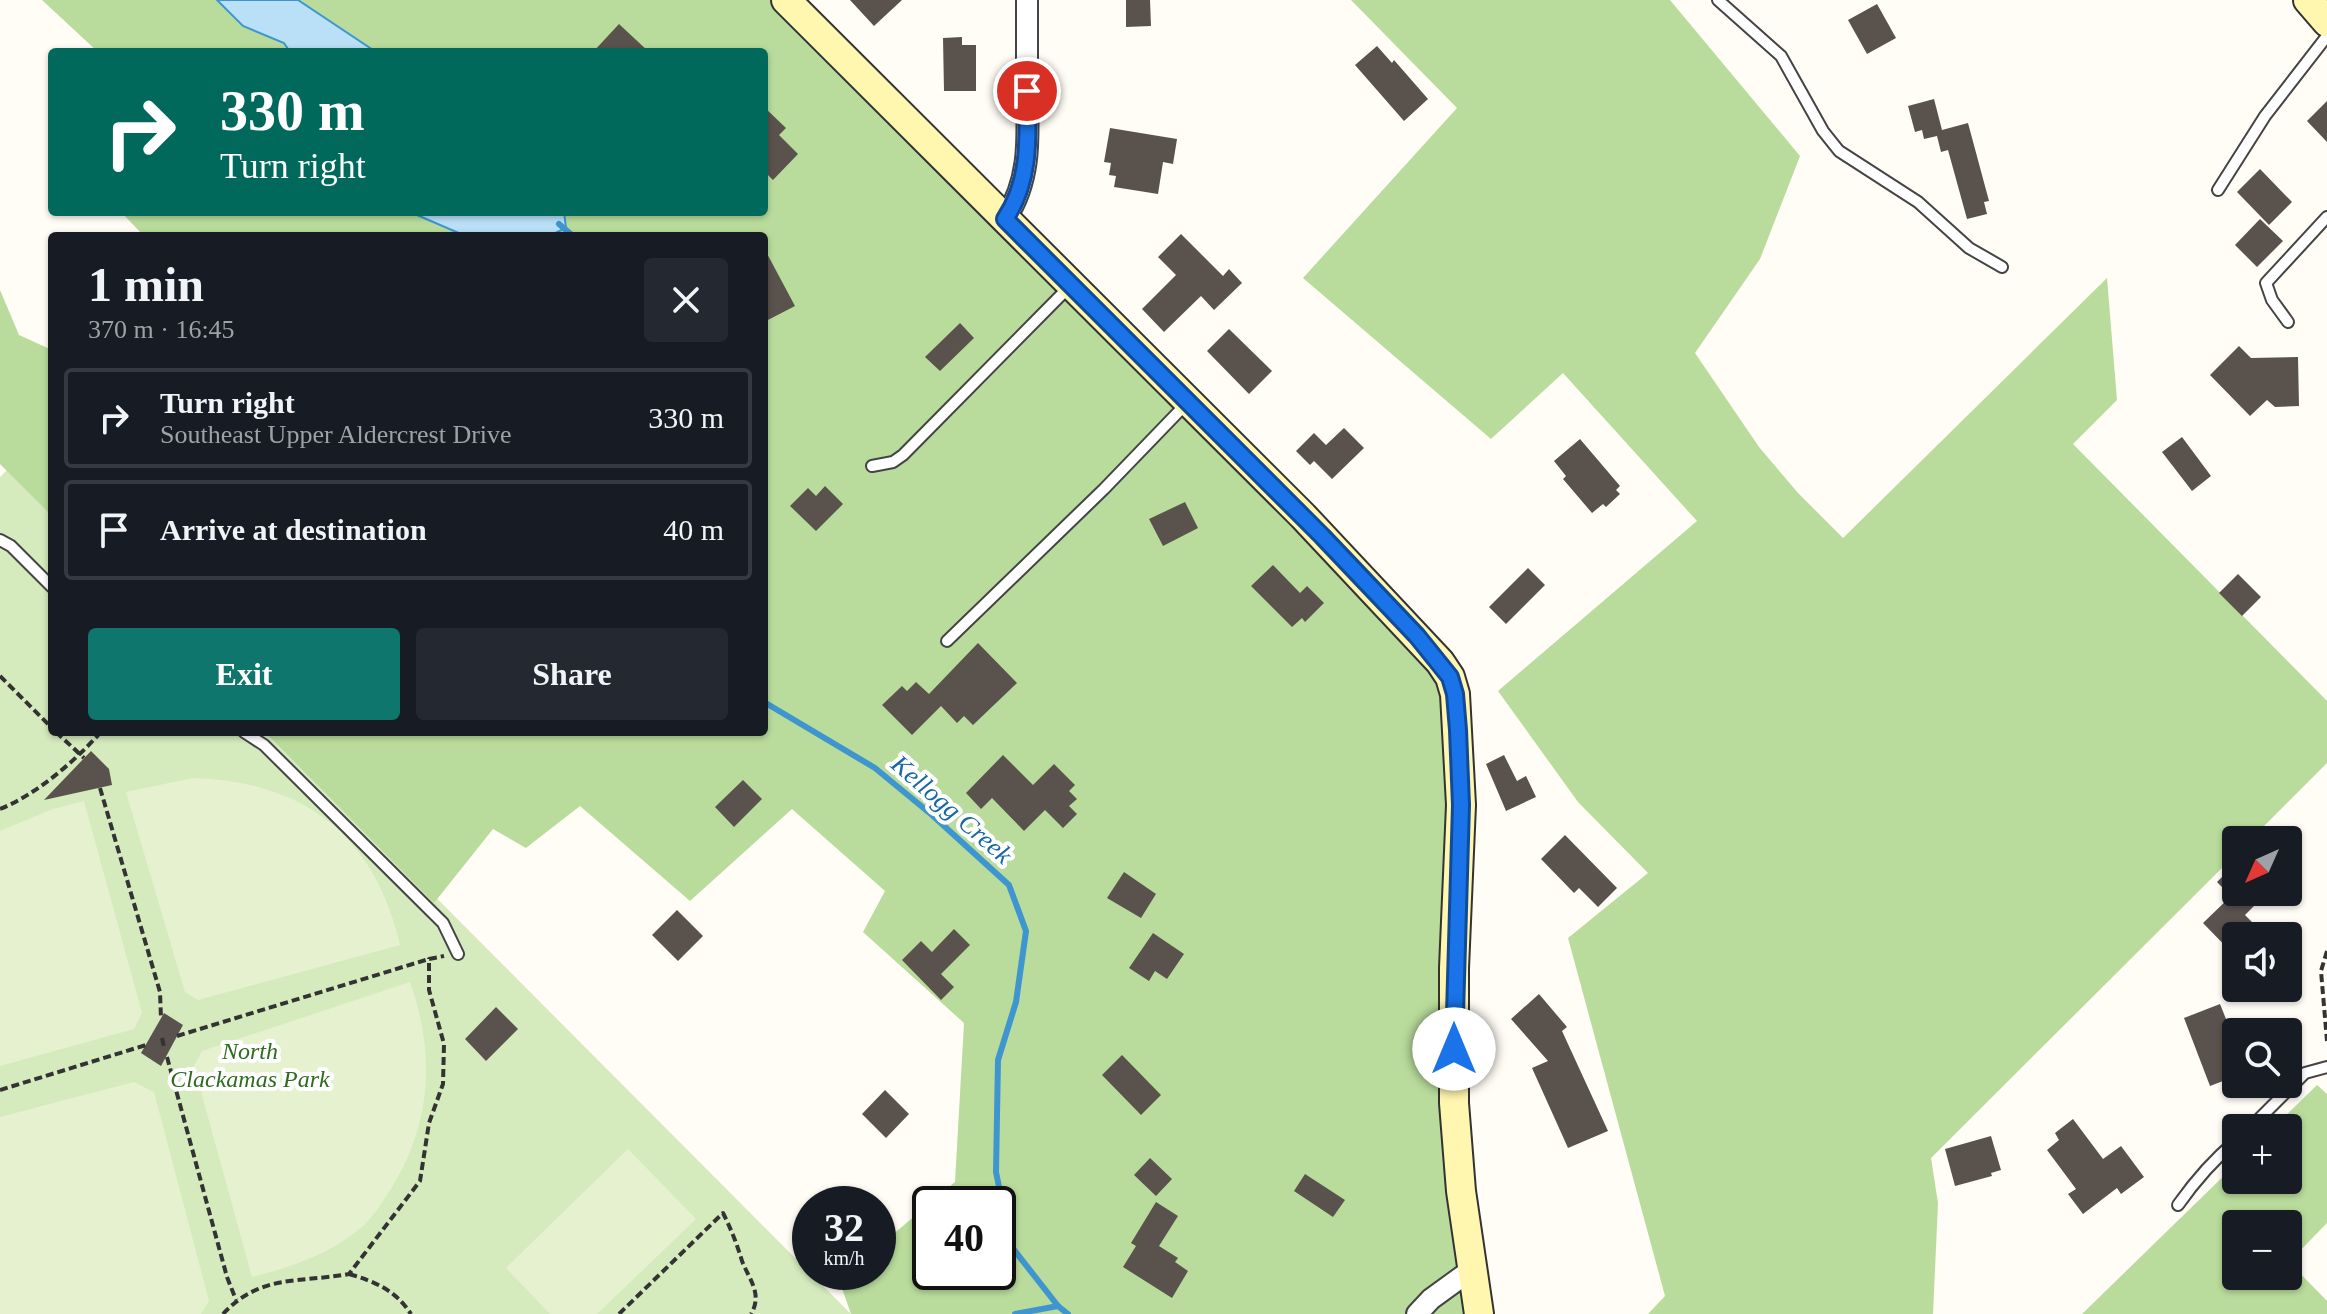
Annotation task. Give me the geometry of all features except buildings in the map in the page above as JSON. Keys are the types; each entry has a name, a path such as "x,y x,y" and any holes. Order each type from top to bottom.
{"street":[{"path":"786,0 1387,603 1450,677 1455,694 1461,805 1454,968 1454,1103 1471,1270 1479,1314"},
{"path":"1005,219 1024,178 1028,152 1027,0"},
{"path":"2308,0 2327,22"},
{"path":"1417,1314 1431,1299 1471,1270"}],"lane":[{"path":"1718,0 1781,56 1823,131 1839,151 1918,202 1969,248 2002,267"},
{"path":"2218,190 2265,116 2327,36"},
{"path":"2288,322 2272,300 2266,283 2327,217"},
{"path":"872,466 893,462 903,455 1071,285"},
{"path":"947,641 1104,489 1188,402"},
{"path":"0,540 11,546 48,583"},
{"path":"250,736 264,745 443,923 458,954"},
{"path":"2264,1114 2305,1073 2327,1067"},
{"path":"2178,1205 2195,1181 2222,1155"}],"path":[{"path":"0,676 48,724"},
{"path":"61,736 84,758"},
{"path":"0,809 25,798 97,736"},
{"path":"100,788 160,992 161,1018"},
{"path":"2327,951 2321,971 2327,1041"},
{"path":"177,1036 429,959 458,954"},
{"path":"349,1274 420,1181 429,1123 443,1084 444,1044 429,990 429,959"},
{"path":"156,1042 163,1040 164,1047"},
{"path":"0,1090 146,1045"},
{"path":"167,1057 236,1300"},
{"path":"619,1314 723,1213 753,1280 756,1306 751,1314"},
{"path":"223,1314 236,1300 262,1285 349,1274 387,1288 411,1314"}],"green space":[{"path":"42,0 778,0 1431,662 1447,692 1444,1108 1477,1314 851,1314 843,1290 896,1290 896,1232 912,1218 912,1290 1016,1290 1016,1186 950,1186 955,1182 964,1023 863,932 885,891 792,809 690,901 580,806 526,848 493,829 434,903 269,736 768,736 768,232 140,232 125,216 768,216 768,48 94,48"},
{"path":"1351,0 1670,0 1800,156 1760,259 1695,353 1759,447 1798,493 1843,538 2107,278 2117,400 2073,444 2327,701 2327,763 2264,826 2222,826 2222,868 1931,1158 1938,1203 1933,1314 1648,1314 1665,1296 1568,938 1648,873 1578,802 1498,691 1697,521 1563,373 1491,439 1303,278 1457,108"},
{"path":"0,290 19,335 48,348 48,512 0,464"},
{"name":"North Clackamas Park","path":"8,469 48,509 48,736 275,736 792,1255 792,1290 827,1290 851,1314 0,1314 0,477"},
{"path":"193,778 269,790 301,804 329,822 353,845 372,873 388,906 400,945 198,1000 185,992 126,792"},
{"path":"84,801 142,1013 134,1029 0,1066 0,831 53,809"},
{"path":"410,982 423,1035 425,1087 415,1138 392,1187 362,1227 337,1245 282,1269 252,1277 194,1066 202,1051"},
{"path":"134,1082 154,1092 209,1301 201,1314 0,1314 0,1117"},
{"path":"2317,1085 2327,1094 2327,1223 2302,1249 2302,1210 2222,1210 2222,1290 2302,1290 2302,1275 2327,1301 2327,1314 2082,1314 2222,1178 2222,1194 2302,1194 2302,1114 2287,1114"},
{"path":"628,1149 696,1219 597,1314 550,1314 506,1268"}],"water":[{"path":"217,0 298,0 370,48 287,48 284,43 243,26"},
{"path":"419,216 564,216 566,228 558,232 456,232"}],"waterway":[{"name":"Kellogg Creek","path":"559,224 568,232"},
{"name":"Kellogg Creek","path":"768,704 875,768 1009,885 1026,931 1016,1002 998,1060 996,1172 1011,1246 1058,1306 1068,1314"},
{"path":"1015,1314 1058,1306"}],"route":[{"path":"1027,91 1028,152 1024,178 1005,219 1322,536 1417,636 1450,677 1455,694 1461,805 1454,1049"}]}
